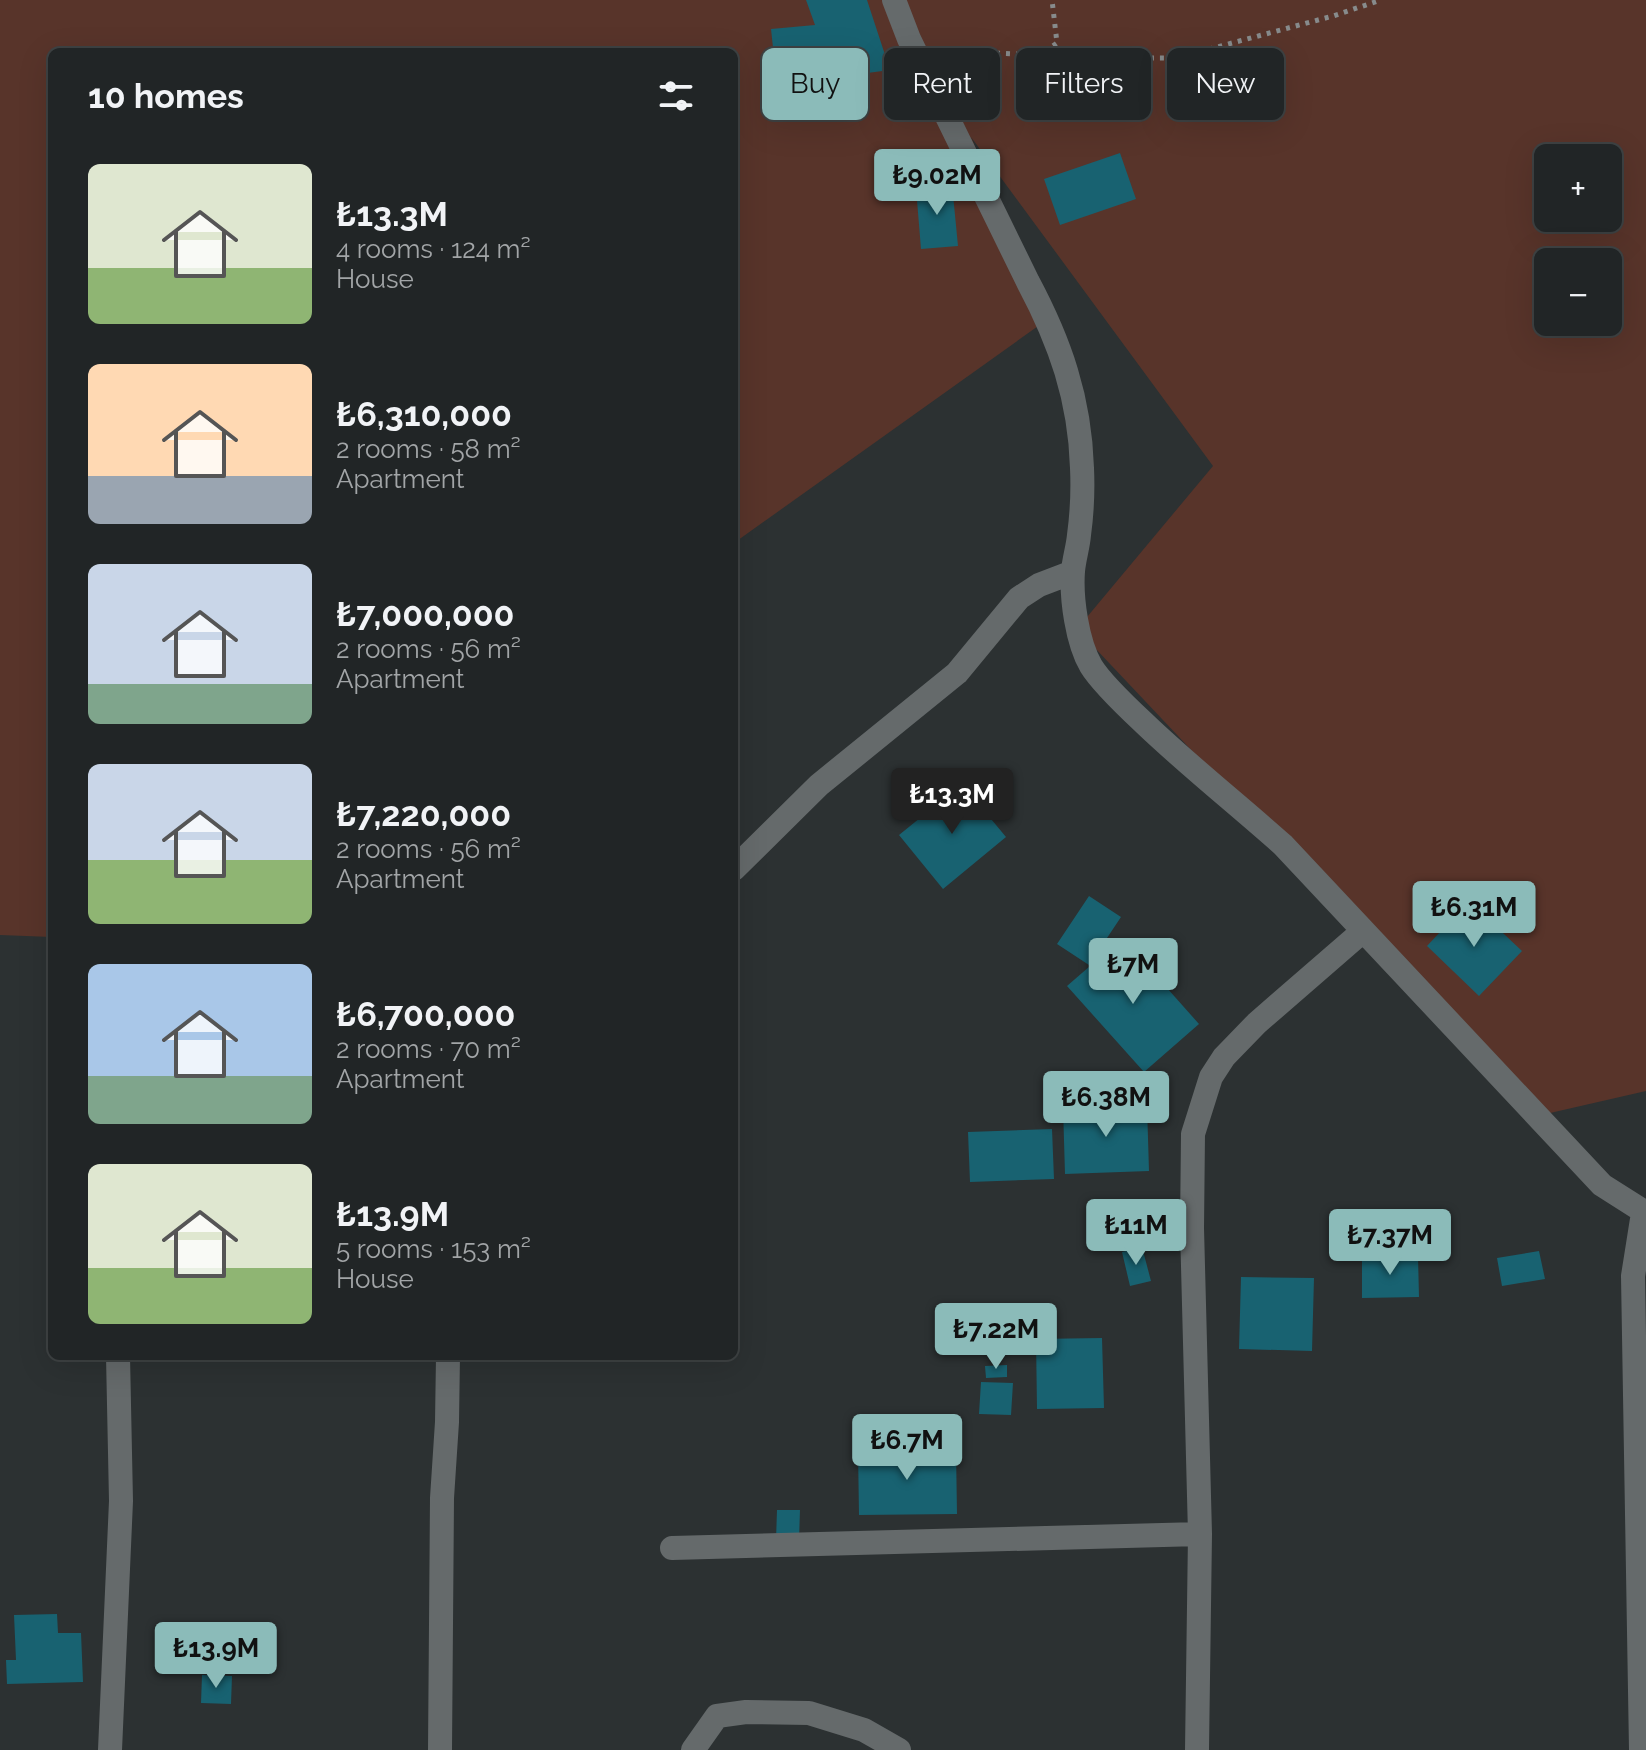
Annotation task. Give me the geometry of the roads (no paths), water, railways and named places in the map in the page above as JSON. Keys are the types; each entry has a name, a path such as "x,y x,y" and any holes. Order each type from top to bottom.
{"street":[{"path":"894,0 917,54 1048,319 1066,368 1078,415 1082,469 1079,536 1073,572 1077,629 1091,666 1124,704 1181,758 1226,793 1283,845 1602,1185 1644,1213 1633,1276 1641,1750"},
{"path":"738,865 819,785 957,673 1019,598 1039,585 1073,572"},
{"path":"1197,1750 1200,1534 1192,1228 1193,1134 1211,1077 1224,1057 1257,1023 1363,931"},
{"path":"110,1750 121,1501 118,1360"},
{"path":"440,1750 442,1498 448,1360"},
{"path":"672,1548 1200,1534"},
{"path":"693,1750 717,1716 746,1712 809,1713 864,1730 899,1750"}]}
